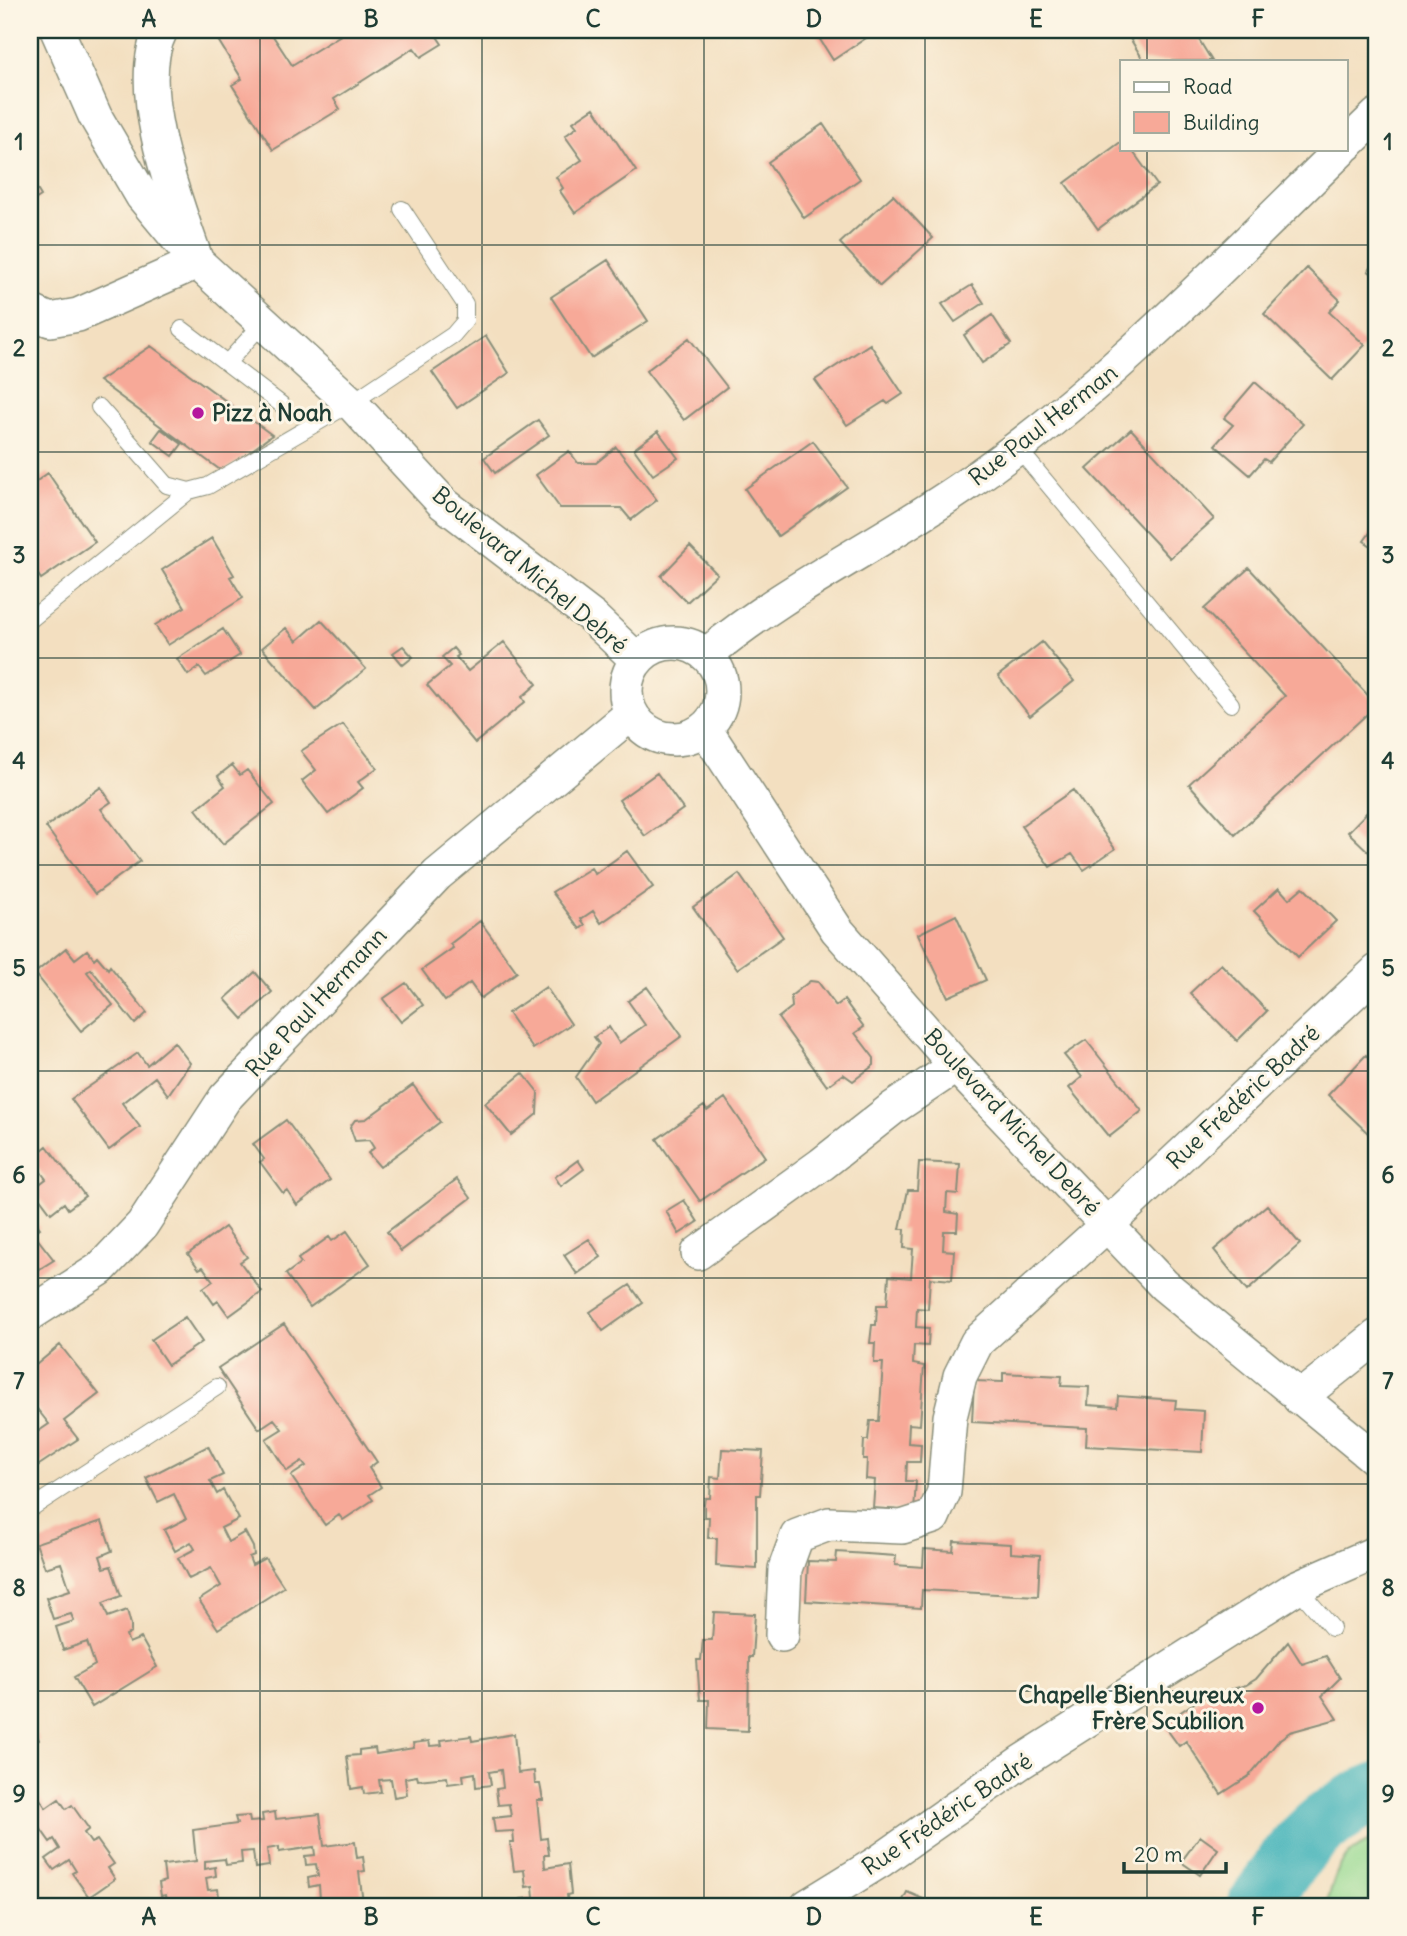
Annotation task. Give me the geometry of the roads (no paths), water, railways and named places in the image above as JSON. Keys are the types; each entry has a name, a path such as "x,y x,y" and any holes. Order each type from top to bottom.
{"street":[{"name":"Boulevard Michel Debré","path":"57,30 95,116 142,196 197,262 351,402 444,504 592,617 637,660"},
{"path":"30,311 50,320 78,315 197,262 169,182 154,112 152,70 161,30"},
{"name":"Rue Paul Herman","path":"1348,143 1377,114"},
{"name":"Rue Paul Herman","path":"706,655 750,618 964,486 1123,362 1341,150"},
{"path":"671,643 690,646 706,655 719,672 723,693 718,713 705,730 685,739 665,739 645,731 631,714 626,686 637,660 653,648 671,643"},
{"name":"Rue Paul Hermann","path":"30,1314 100,1269 142,1225 225,1098 437,875 631,714"},
{"name":"Boulevard Michel Debré","path":"705,730 838,930 956,1066 1164,1285 1377,1460"},
{"name":"Rue Frédéric Badré","path":"782,1635 785,1569 797,1536 829,1524 902,1527 933,1517 944,1492 950,1417 960,1376 977,1342 1108,1224 1377,971"},
{"path":"698,1253 822,1164 893,1108 956,1066"},
{"path":"1299,1398 1377,1336"},
{"name":"Rue Frédéric Badré","path":"807,1906 880,1861 1021,1762 1297,1587 1377,1552"}],"lane":[{"path":"30,620 189,491 208,486 351,402 453,335 466,321 466,304 402,209"},
{"path":"227,363 263,323"},
{"path":"181,329 282,405"},
{"path":"99,407 167,485 189,491"},
{"path":"1016,446 1231,704"},
{"path":"30,1509 217,1387"},
{"path":"1297,1587 1332,1628"}],"waterway":[{"path":"1258,1906 1281,1870 1308,1839 1339,1812 1377,1793"}],"place":[{"name":"Pizz à Noah","path":"198,413"},
{"name":"Chapelle Bienheureux Frère Scubilion","path":"1258,1708"}]}
